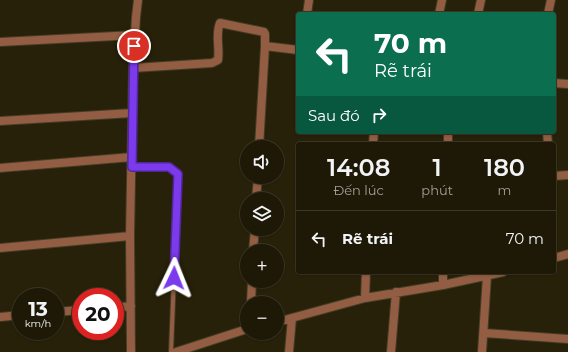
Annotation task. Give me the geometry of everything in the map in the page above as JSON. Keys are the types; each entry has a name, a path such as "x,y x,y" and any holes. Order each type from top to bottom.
{"street":[{"path":"131,352 130,236 132,113 133,68 138,0"},
{"path":"307,12 309,0"},
{"path":"439,12 442,0"},
{"path":"478,12 481,0"},
{"path":"548,12 551,0"},
{"path":"133,68 212,63 218,60 220,52 218,28 220,23 264,32 265,46 259,140"},
{"path":"0,42 135,35"},
{"path":"265,46 296,50"},
{"path":"556,83 568,84"},
{"path":"0,121 132,113"},
{"path":"0,168 132,157"},
{"path":"556,176 568,175"},
{"path":"0,248 130,236"},
{"path":"556,257 568,254"},
{"path":"365,298 366,274"},
{"path":"443,274 443,285"},
{"path":"284,320 365,298 443,285 495,274"},
{"path":"482,352 487,276"},
{"path":"391,352 396,292"},
{"path":"124,306 131,306"},
{"path":"0,317 12,316"},
{"path":"289,352 292,318"},
{"path":"176,352 240,332"},
{"path":"484,333 568,339"}],"lane":[{"path":"132,167 169,167 178,174 171,352"}],"route":[{"path":"134,46 132,167 169,167 178,174 174,278"}]}
